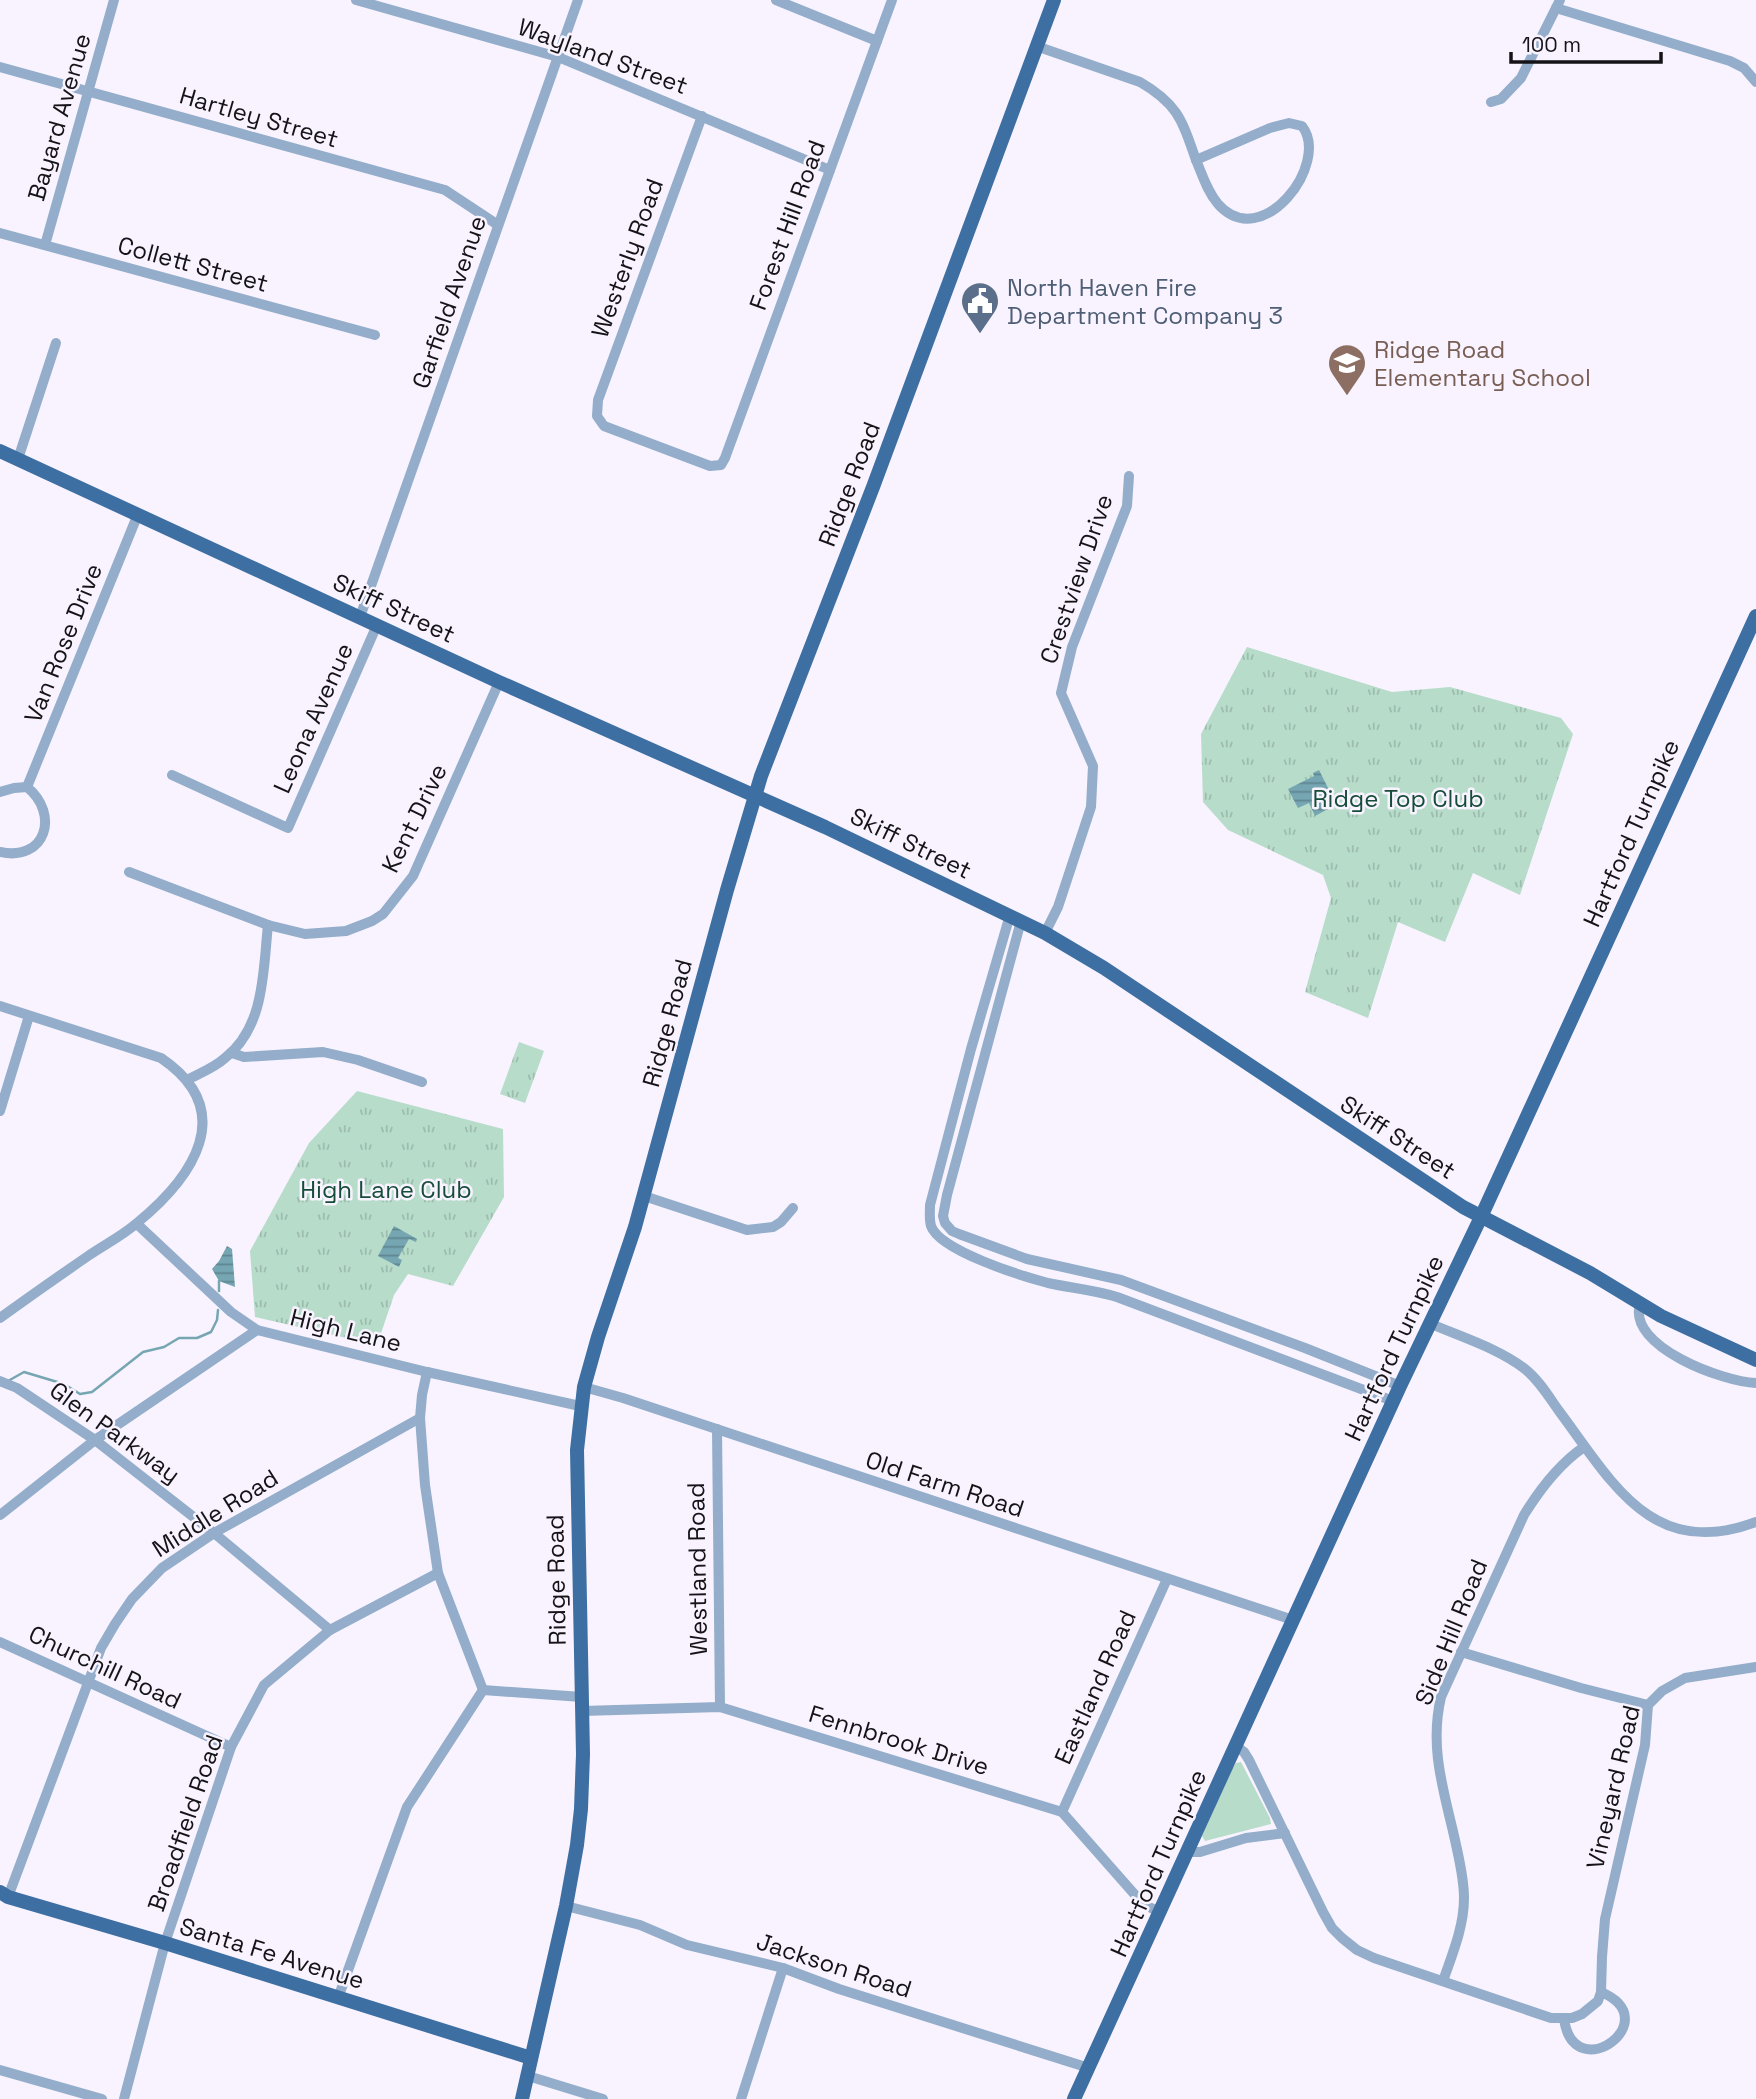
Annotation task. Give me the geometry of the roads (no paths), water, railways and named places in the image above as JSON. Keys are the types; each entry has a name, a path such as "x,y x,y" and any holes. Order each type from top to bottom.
{"main road":[{"name":"Ridge Road","path":"523,2099 566,1906 581,1809 582,1704 577,1476 580,1406 584,1387 643,1196 755,795 1054,0"},
{"name":"Skiff Street","path":"0,451 499,682 755,795 1045,933 1104,968 1433,1188 1481,1217 1560,1257 1683,1327 1756,1360"},
{"name":"Hartford Turnpike","path":"1074,2099 1756,617"},
{"name":"Santa Fe Avenue","path":"4,1894 531,2058"}],"street":[{"name":"Bayard Avenue","path":"45,245 114,0"},
{"name":"Wayland Street","path":"356,0 558,57 830,170"},
{"name":"Garfield Avenue","path":"360,617 578,0"},
{"path":"776,0 877,41"},
{"name":"Forest Hill Road","path":"721,465 892,0"},
{"path":"1491,102 1501,99 1521,78 1558,4 1730,61 1744,68 1756,82"},
{"path":"1037,46 1153,89 1180,116 1196,160 1207,187 1218,204 1235,216 1256,218 1279,206 1292,193 1305,166 1309,142 1300,125 1285,124 1196,160"},
{"name":"Hartley Street","path":"0,67 444,190 498,225"},
{"name":"Westerly Road","path":"702,116 598,400 597,416 604,426 710,466 721,465"},
{"name":"Collett Street","path":"0,233 375,335"},
{"path":"19,459 56,343"},
{"name":"Crestview Drive","path":"1045,933 1058,906 1091,807 1093,766 1061,693 1072,647 1127,506 1129,476"},
{"name":"Van Rose Drive","path":"27,787 138,514"},
{"name":"Leona Avenue","path":"172,775 288,828 377,625"},
{"name":"Kent Drive","path":"129,872 268,925 304,934 346,931 372,921 383,914 413,876 499,682"},
{"path":"0,792 27,787 35,794 46,822 36,845 25,852 0,852"},
{"path":"1016,918 974,1037 930,1205 931,1227 936,1234 952,1248 1014,1272 1048,1283 1100,1292 1393,1401"},
{"path":"1016,918 977,1084 947,1195 943,1216 947,1226 959,1234 1027,1259 1107,1275 1164,1295 1400,1386"},
{"path":"187,1080 210,1069 232,1053 252,1025 258,1007 268,925"},
{"path":"0,1006 161,1058 183,1074 197,1098 201,1112 201,1139 197,1154 174,1187 137,1224 0,1318"},
{"path":"0,1111 29,1016"},
{"path":"232,1053 244,1057 323,1052 422,1082"},
{"path":"964,1080 977,1084"},
{"path":"643,1196 747,1230 773,1227 793,1208"},
{"name":"High Lane","path":"137,1224 231,1312 257,1330 580,1406"},
{"path":"936,1234 947,1226"},
{"path":"1100,1292 1107,1275"},
{"path":"1158,1313 1164,1295"},
{"path":"1640,1304 1639,1318 1644,1328 1653,1340 1671,1353 1714,1374 1731,1380 1756,1383"},
{"path":"1429,1323 1500,1353 1527,1370 1584,1447 1627,1499 1658,1522 1679,1530 1704,1533 1728,1531 1756,1522"},
{"path":"0,1515 95,1440 257,1330"},
{"path":"338,1998 407,1807 483,1690 438,1573 425,1485 420,1418 427,1372"},
{"name":"Glen Parkway","path":"0,1381 18,1388 95,1440 214,1533 330,1630"},
{"name":"Old Farm Road","path":"584,1387 1293,1620"},
{"name":"Middle Road","path":"4,1894 101,1648 132,1599 162,1568 214,1533 420,1418"},
{"name":"Westland Road","path":"717,1429 720,1707"},
{"name":"Side Hill Road","path":"1443,1981 1460,1927 1464,1900 1463,1876 1436,1754 1436,1718 1441,1698 1524,1515 1556,1471 1584,1447"},
{"name":"Broadfield Road","path":"124,2099 166,1943 230,1747 264,1685 330,1630 438,1573"},
{"name":"Eastland Road","path":"1062,1812 1167,1579"},
{"name":"Churchill Road","path":"0,1642 230,1747"},
{"path":"1461,1652 1648,1705"},
{"name":"Vineyard Road","path":"1601,1992 1605,1919 1644,1745 1648,1705 1662,1691 1685,1678 1756,1667"},
{"name":"Fennbrook Drive","path":"483,1690 582,1704 720,1707 1062,1812"},
{"path":"1236,1746 1249,1760 1323,1912 1332,1928 1342,1938 1357,1950 1374,1958 1551,2018 1573,2018 1598,2001 1601,1992 1619,2003 1623,2012 1622,2031 1618,2038 1610,2045 1591,2049 1580,2046 1572,2039 1564,2019"},
{"path":"1062,1812 1136,1896 1160,1912"},
{"path":"1188,1852 1200,1852 1246,1838 1285,1833"},
{"name":"Jackson Road","path":"566,1906 640,1925 687,1945 783,1968 839,1990 1089,2068"},
{"path":"741,2099 783,1968"},
{"path":"0,2070 102,2099"},
{"path":"528,2076 603,2099"}],"water":[{"path":"1319,770 1330,792 1322,796 1328,809 1315,816 1309,803 1298,808 1288,789 1314,776 1313,773"},
{"path":"394,1226 417,1239 416,1242 409,1239 398,1258 402,1260 399,1267 378,1256"},
{"path":"227,1246 232,1249 235,1287 219,1281 212,1269"}],"waterway":[{"path":"219,1281 219,1291"},
{"path":"8,1381 24,1372 64,1384 80,1394 92,1392 143,1352 164,1347 179,1338 197,1338 211,1332 218,1310"}],"place":[{"name":"North Haven Fire Department Company 3","path":"980,335"},
{"name":"Ridge Road Elementary School","path":"1347,397"}],"park label":[{"name":"Ridge Top Club","path":"1398,798"},
{"name":"High Lane Club","path":"386,1189"}]}
